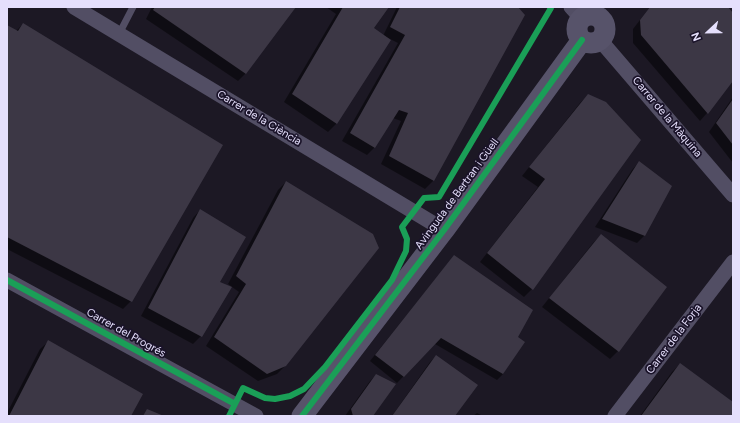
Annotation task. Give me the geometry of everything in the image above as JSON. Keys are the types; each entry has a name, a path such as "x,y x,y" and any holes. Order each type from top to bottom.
{"street":[{"name":"Carrer de la Ciència","path":"74,7 444,230"},
{"path":"590,12 604,22 605,28 604,34 591,40"},
{"name":"Carrer de la Màquina","path":"591,40 733,195"},
{"name":"Avinguda de Bertran i Güell","path":"302,416 591,40"},
{"name":"Carrer de la Forja","path":"615,416 733,262"},
{"name":"Carrer del Progrés","path":"7,280 256,416"}],"lane":[{"path":"118,34 133,7"}],"building":[{"path":"155,7 296,7 246,74 153,10"},
{"path":"343,7 389,7 374,28 391,40 337,124 292,94"},
{"path":"400,7 518,7 525,15 434,181 389,156 408,113 399,110 375,148 350,133 405,35 390,27"},
{"path":"650,7 728,7 733,13 733,81 708,114 641,35 640,20"},
{"path":"23,23 223,145 132,302 7,237 7,25 18,31"},
{"path":"588,94 606,102 641,140 533,290 487,253 545,179 529,167"},
{"path":"733,99 733,145 716,123"},
{"path":"639,161 672,186 645,236 602,219"},
{"path":"286,181 373,234 379,248 286,366 267,374 214,337 246,284 236,276"},
{"path":"200,209 246,237 220,282 232,287 202,337 148,308"},
{"path":"601,234 667,287 619,352 549,298"},
{"path":"454,255 533,310 518,337 525,342 503,374 441,338 404,377 375,355"},
{"path":"48,340 143,394 131,416 9,416"},
{"path":"436,355 478,385 455,416 392,416"},
{"path":"680,363 733,402 733,416 641,416"},
{"path":"376,374 396,384 373,416 353,416 351,409"},
{"path":"147,409 164,416 143,416"}],"cycle path":[{"path":"229,416 243,388 265,398 275,399 290,396 304,389 325,367 392,280 406,251 407,239 402,227 424,198 439,197 551,8 550,7"},
{"path":"302,416 444,230 582,40"},
{"path":"7,280 235,404"}]}
